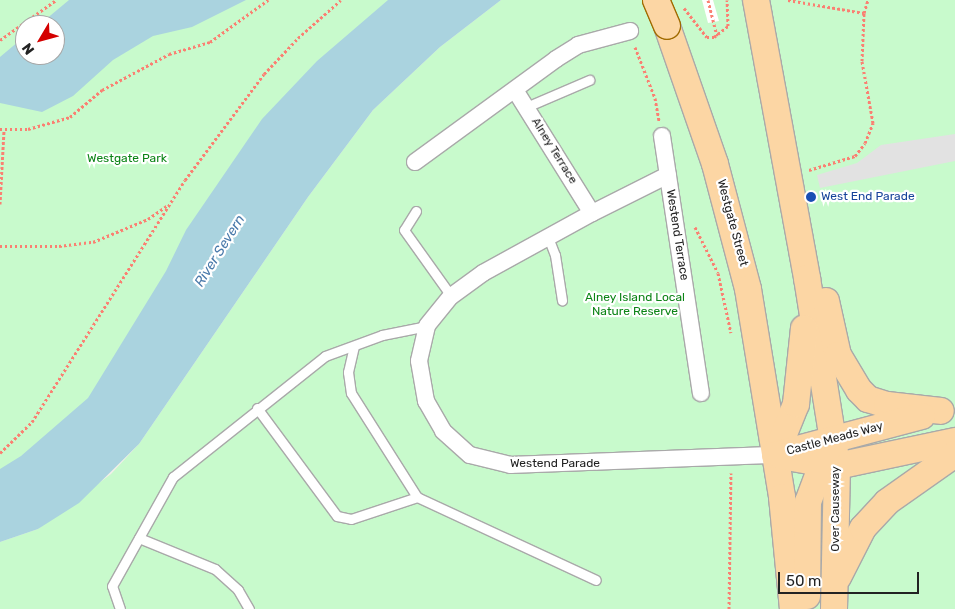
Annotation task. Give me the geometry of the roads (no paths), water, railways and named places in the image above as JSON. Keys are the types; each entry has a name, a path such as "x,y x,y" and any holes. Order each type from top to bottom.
{"main road":[{"name":"Westgate Street","path":"656,0 701,118 734,228 760,354 775,455"},
{"path":"756,5 807,278 833,439"},
{"path":"800,241 814,260 838,355 859,390 868,399 887,405 948,408"},
{"path":"793,609 775,455 797,397 807,278"},
{"name":"Castle Meads Way","path":"775,455 948,408"},
{"name":"Over Causeway","path":"833,439 829,465 836,582 834,609"},
{"name":"Castle Meads Way","path":"775,455 829,465 955,441"},
{"path":"836,582 864,528 887,502 955,454"},
{"path":"807,609 808,502 829,465"}],"street":[{"path":"415,162 578,45 630,31"},
{"name":"Alney Terrace","path":"515,90 592,213"},
{"name":"Westend Terrace","path":"662,136 701,392"},
{"name":"Westend Parade","path":"668,175 548,237 483,274 450,296 427,326 419,360 426,401 442,431 470,456 511,465 732,459 775,455"}],"lane":[{"path":"526,107 589,80"},
{"path":"416,211 404,230 450,296"},
{"path":"548,237 555,255 562,300"},
{"path":"120,609 112,586 173,477 257,408 326,356 382,335 427,326"},
{"path":"354,346 348,372 352,393 417,497 596,580"},
{"path":"257,408 338,516 351,519 417,497"},
{"path":"139,538 215,569 238,590 249,609"}],"water":[{"path":"69,0 246,0 192,27 153,36 113,60 73,96 42,112 0,103 0,57 15,44 15,65 65,65 65,15 51,15"},
{"name":"River Severn","path":"388,0 501,0 440,47 373,110 308,197 139,444 79,503 38,529 0,542 0,469 21,456 88,398 166,271 186,230 262,119 317,61"}],"place":[{"name":"West End Parade","path":"811,197"}],"park label":[{"name":"Westgate Park","path":"127,159"},
{"name":"Alney Island Local Nature Reserve","path":"635,305"}]}
